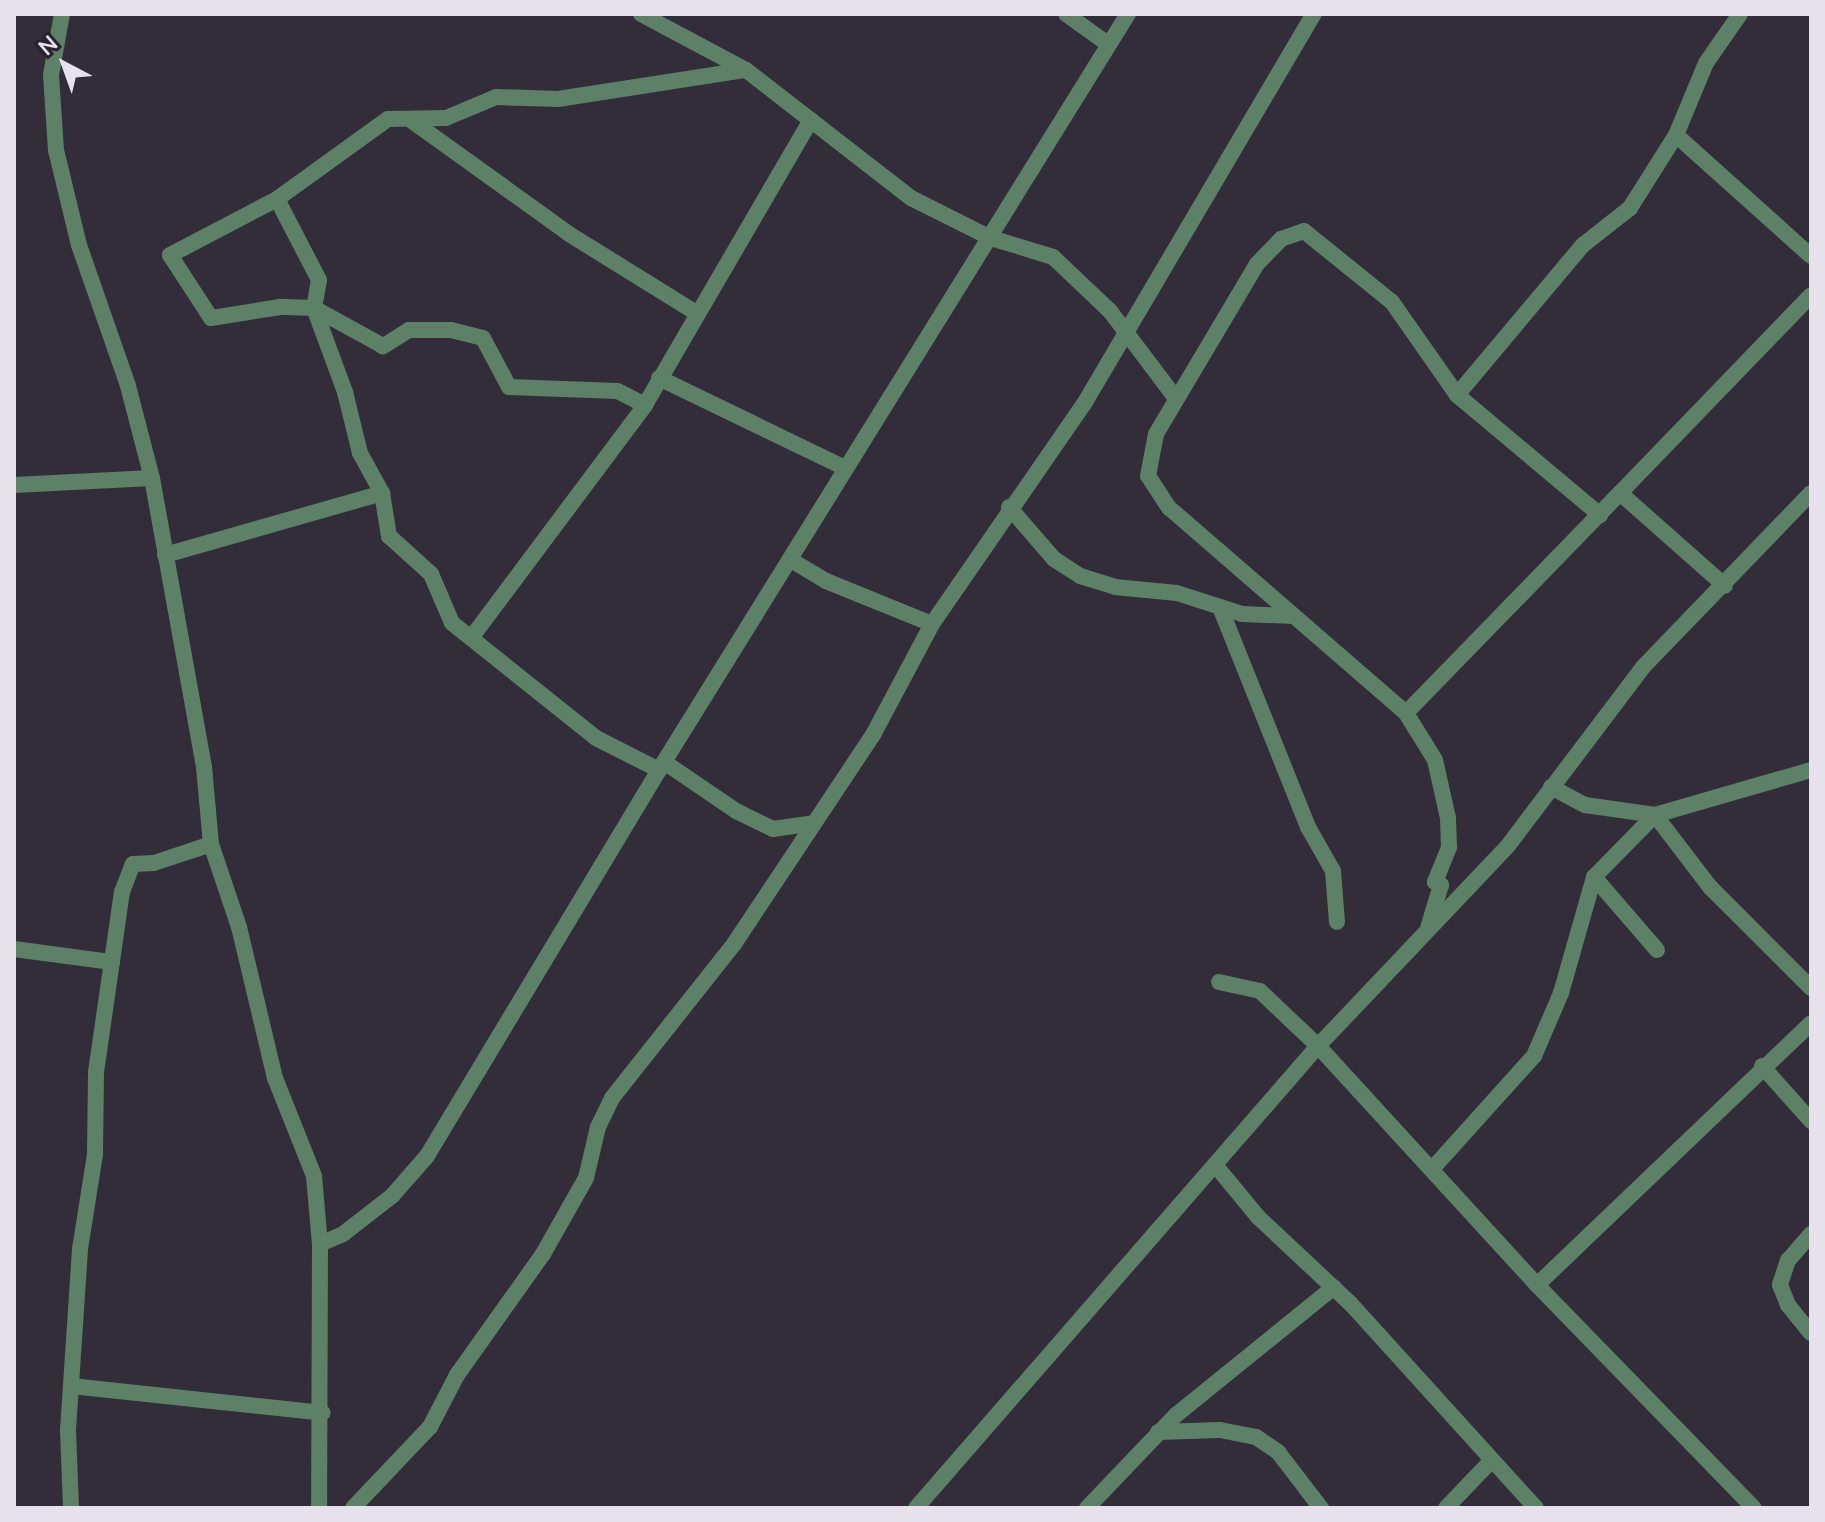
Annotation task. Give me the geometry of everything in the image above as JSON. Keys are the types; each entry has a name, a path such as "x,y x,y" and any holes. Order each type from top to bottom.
{"street":[{"path":"62,14 51,75 56,150 79,245 128,386 152,478 204,767 211,844 239,927 275,1078 314,1176 320,1244 323,1413 319,1508"},
{"path":"641,14 746,70 911,198 991,238 1053,257 1127,333 1174,396"},
{"path":"1066,14 1108,44"},
{"path":"320,1244 343,1234 392,1196 427,1156 662,766 1128,14"},
{"path":"353,1508 436,1419 457,1375 543,1254 586,1178 598,1127 612,1098 734,944 874,733 932,624 1009,507 1084,404 1314,14"},
{"path":"1457,395 1583,245 1630,208 1676,135 1706,63 1740,14"},
{"path":"645,405 617,391 509,387 483,338 409,330 383,346 314,308 280,307 211,318 170,255 277,199 388,119 412,121 446,118 496,97 558,99 746,70"},
{"path":"471,638 645,405 695,312 811,120"},
{"path":"412,121 569,234 695,312"},
{"path":"1676,135 1811,256"},
{"path":"277,199 319,280 314,308 345,392 360,453 382,493 389,536 431,574 452,623 596,738 662,766 736,811 773,829 814,823"},
{"path":"1427,933 1441,885 1435,882 1447,861 1448,818 1435,760 1406,713 1155,491 1148,458 1174,396 1211,348 1257,264 1281,239 1304,231 1327,244 1392,302 1457,395 1600,515"},
{"path":"1406,713 1811,295"},
{"path":"659,378 845,468"},
{"path":"14,485 152,478"},
{"path":"165,555 382,493"},
{"path":"1620,493 1725,586"},
{"path":"916,1508 1318,1046 1507,847 1643,667 1725,586 1811,493"},
{"path":"1009,507 1054,559 1080,576 1115,587 1177,593 1242,614 1294,616"},
{"path":"791,560 826,581 932,624"},
{"path":"1220,607 1308,827 1333,871 1337,922"},
{"path":"1551,787 1585,805 1655,815 1811,770"},
{"path":"1433,1168 1538,1048 1565,981 1594,877 1655,815"},
{"path":"1655,815 1710,887 1811,988"},
{"path":"71,1508 71,1386 80,1249 95,1154 96,1072 122,892 133,864 154,863 211,844"},
{"path":"1594,877 1657,950"},
{"path":"14,949 112,962"},
{"path":"1219,982 1260,991 1318,1046 1537,1285 1746,1505"},
{"path":"1537,1285 1762,1066 1811,1023"},
{"path":"1762,1066 1811,1121"},
{"path":"1216,1166 1258,1217 1334,1287 1536,1508"},
{"path":"1811,1234 1788,1260 1780,1285 1788,1305 1811,1333"},
{"path":"1087,1508 1158,1432 1334,1287"},
{"path":"71,1386 323,1413"},
{"path":"1158,1432 1220,1430 1256,1437 1278,1452 1321,1508"},
{"path":"1446,1508 1491,1461"}]}
